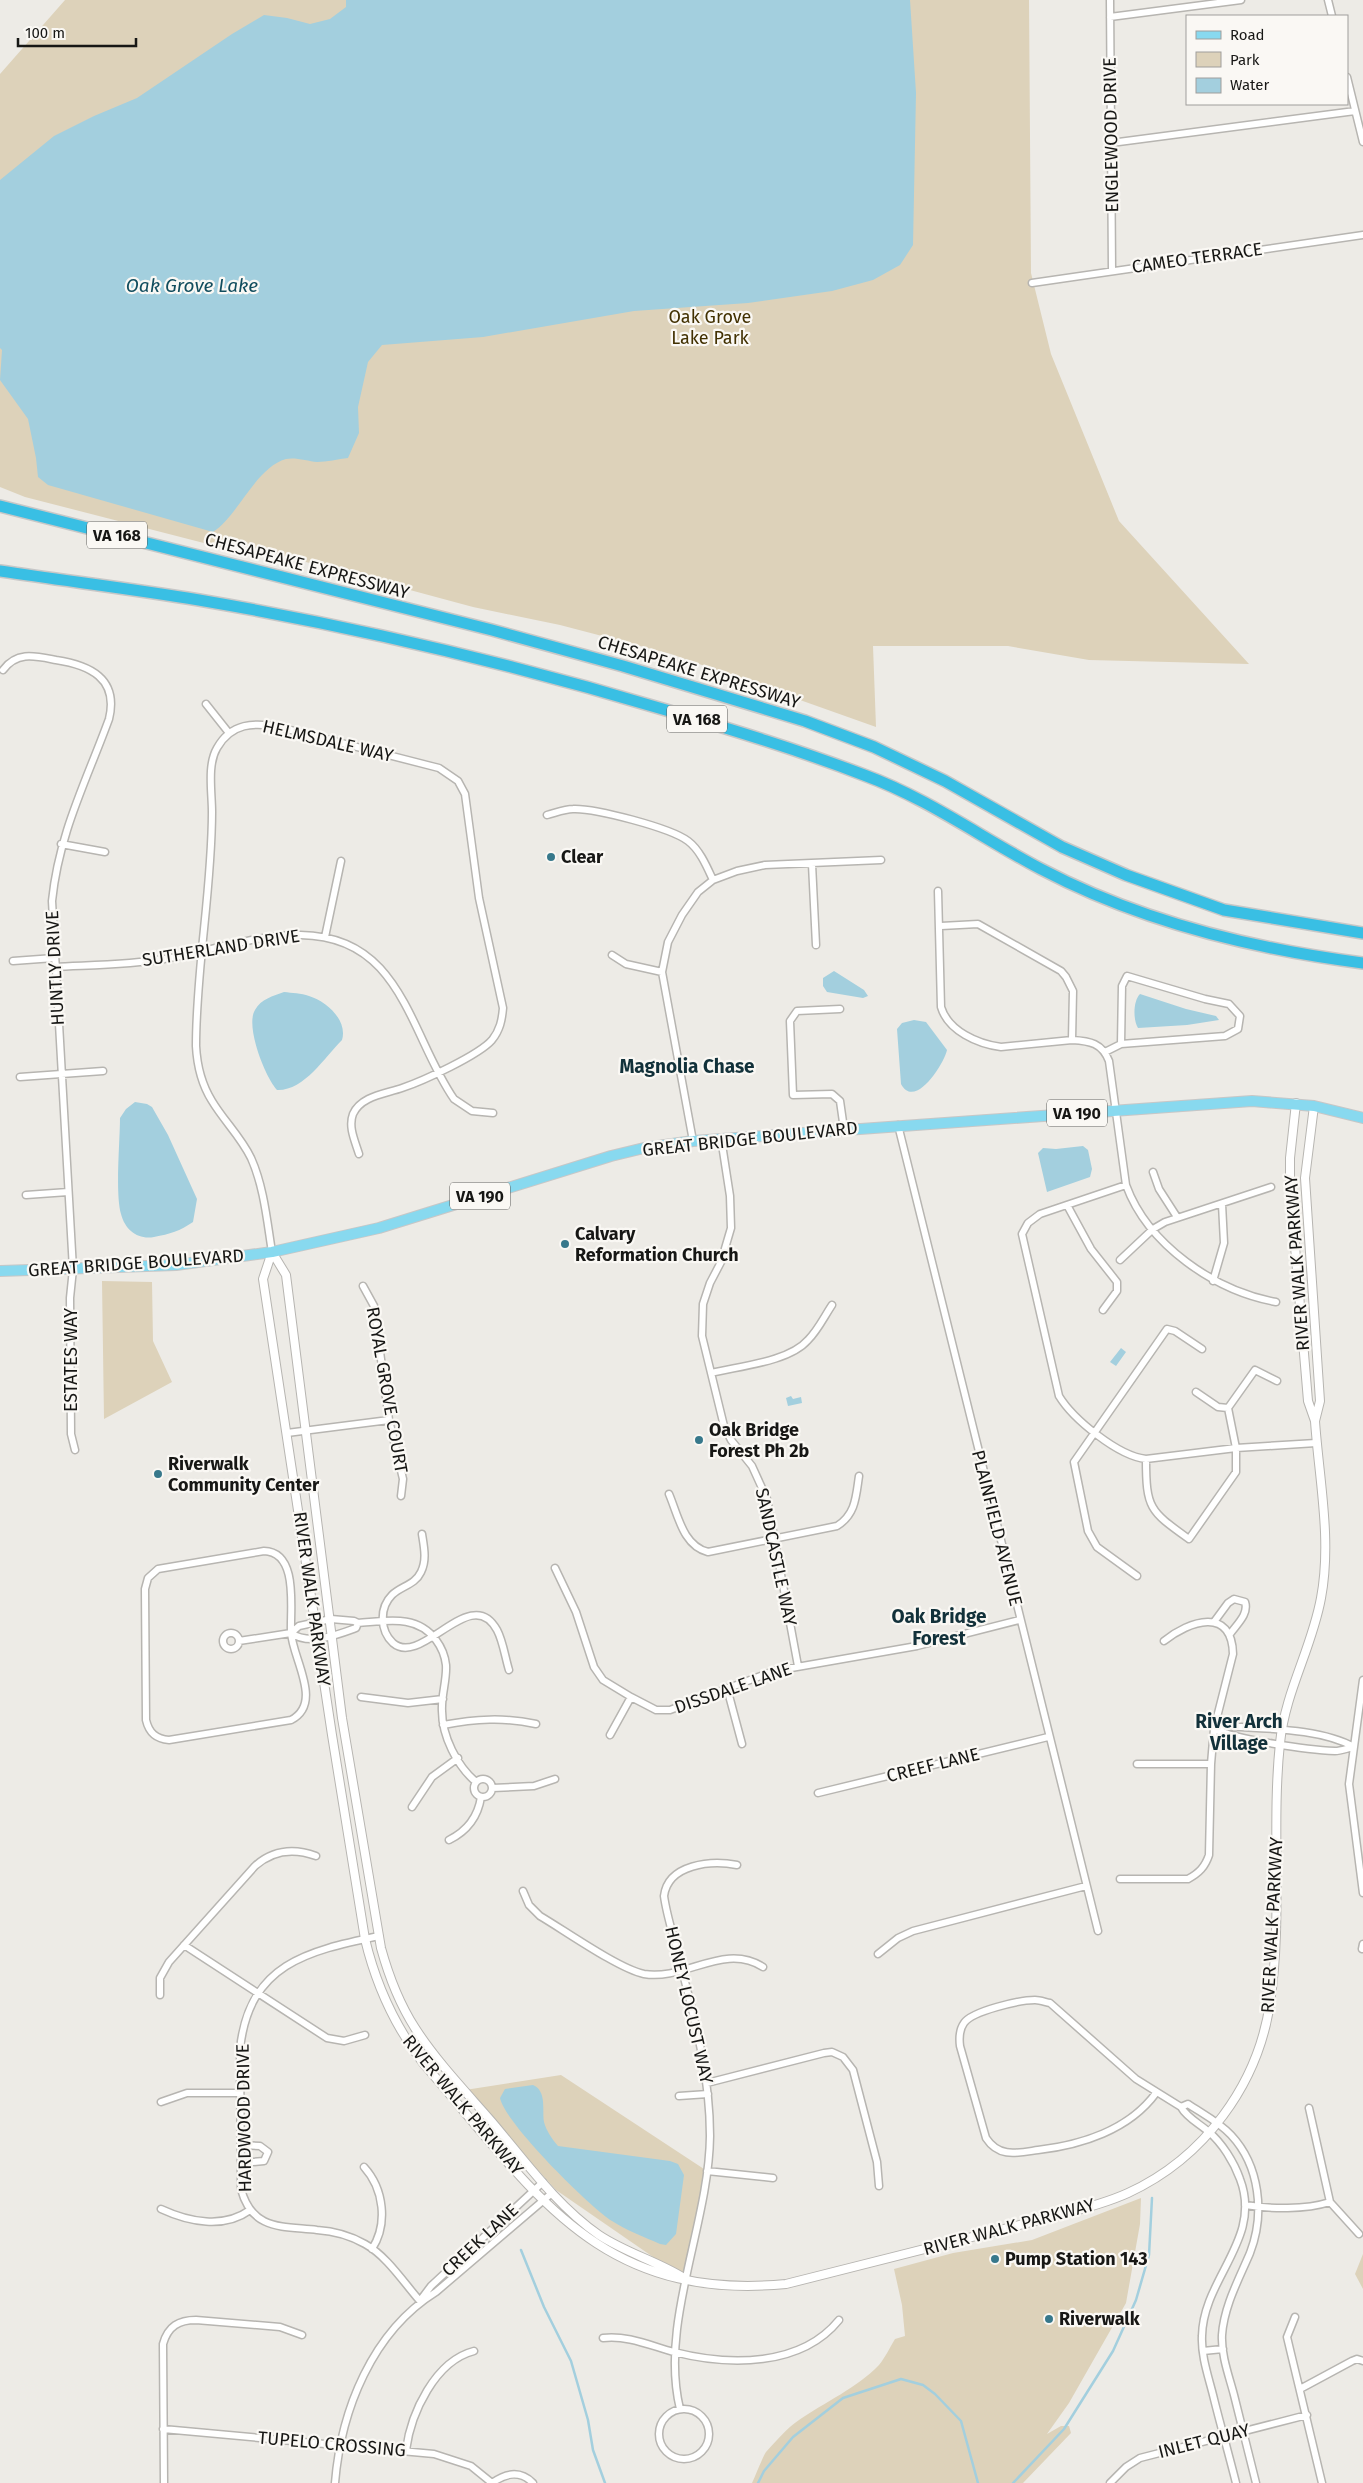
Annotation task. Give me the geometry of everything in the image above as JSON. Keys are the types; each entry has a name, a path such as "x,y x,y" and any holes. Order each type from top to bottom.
{"highway":[{"name":"VA 168","path":"0,501 22,510"},
{"name":"CHESAPEAKE EXPRESSWAY","path":"0,506 492,630 623,666 805,721 874,747 945,781 1062,847 1126,875 1224,910 1347,932 1363,933"},
{"name":"VA 168","path":"0,571 197,600 336,626 500,663 625,698 722,727 866,775 950,816 1043,870 1117,903 1200,931 1283,952 1363,963"}],"main road":[{"name":"GREAT BRIDGE BOULEVARD","path":"0,1271 207,1262 272,1252 379,1228 611,1156 644,1148 693,1141 1252,1101 1296,1103 1363,1118"}],"street":[{"name":"ENGLEWOOD DRIVE","path":"1110,0 1112,270"},
{"path":"1110,18 1240,0"},
{"path":"1328,0 1332,15"},
{"path":"1348,81 1363,142"},
{"path":"1111,143 1355,111"},
{"name":"CAMEO TERRACE","path":"1032,282 1363,235"},
{"name":"HUNTLY DRIVE","path":"3,670 17,658 31,656 76,663 90,668 100,678 110,696 111,711 61,844 52,901 54,967 73,1269"},
{"path":"206,704 229,733 220,744 213,758 211,867 196,1030 199,1069 212,1101 232,1126 252,1161 263,1200 272,1252"},
{"name":"HELMSDALE WAY","path":"229,733 244,725 254,723 279,727 439,768 451,775 461,785 468,804 479,898 501,997 502,1017 498,1030 486,1046 404,1088 370,1098 359,1104 351,1121 359,1154"},
{"path":"547,815 573,809 583,810 673,832 690,842 703,860 713,880"},
{"path":"61,844 105,852"},
{"path":"325,937 341,860"},
{"path":"693,1141 662,972 668,942 682,915 698,892 713,880 750,867 881,860"},
{"path":"812,864 816,945"},
{"path":"938,891 941,926 941,1008 947,1021 958,1031 990,1046 1001,1047 1072,1040 1089,1041 1098,1044 1109,1061 1114,1110 1126,1185 1130,1198 1153,1229 1194,1269 1213,1281 1239,1293 1276,1302"},
{"path":"941,926 978,924 1061,971 1073,991 1072,1040"},
{"name":"SUTHERLAND DRIVE","path":"54,967 149,961 278,936 301,934 325,937 360,952 384,972 396,990 438,1071 458,1103 472,1112 492,1113"},
{"path":"612,955 626,964 662,972"},
{"path":"13,961 54,958"},
{"path":"1104,1052 1121,1044 1225,1036 1238,1029 1240,1016 1229,1004 1205,1000 1127,976 1122,986 1121,1044"},
{"path":"840,1009 797,1011 790,1020 793,1095 832,1094 840,1101 844,1129"},
{"path":"20,1077 103,1071"},
{"name":"RIVER WALK PARKWAY","path":"1296,1103 1291,1144 1290,1187 1308,1401 1315,1421"},
{"name":"RIVER WALK PARKWAY","path":"272,1252 264,1279 365,1939 378,1986 408,2043 534,2190 578,2232 617,2257 667,2277 741,2286 804,2280 1095,2205 1131,2192 1173,2167 1210,2133 1240,2090 1254,2063 1266,2026 1270,2002 1281,1731 1292,1689 1317,1618 1324,1583 1326,1545 1315,1421 1320,1401 1305,1178 1314,1106"},
{"name":"PLAINFIELD AVENUE","path":"898,1125 1048,1738 1098,1931"},
{"name":"SANDCASTLE WAY","path":"721,1138 732,1212 727,1246 707,1289 703,1304 702,1336 724,1426 731,1440 752,1466 761,1482 775,1538 798,1666"},
{"path":"1153,1172 1158,1189 1177,1217"},
{"path":"1126,1185 1040,1214 1028,1223 1022,1234 1023,1247 1059,1396 1066,1409 1123,1452 1137,1458 1146,1459 1236,1448 1316,1443"},
{"path":"1120,1260 1153,1229 1177,1217 1222,1204 1270,1186"},
{"path":"26,1195 68,1192"},
{"path":"1213,1281 1224,1243 1222,1204"},
{"path":"1068,1205 1091,1249 1117,1282 1117,1291 1103,1310"},
{"name":"RIVER WALK PARKWAY","path":"272,1252 286,1275 342,1718 379,1936 389,1978 415,2028 428,2047 552,2193 598,2235 619,2248 671,2270 685,2279"},
{"name":"ESTATES WAY","path":"73,1269 70,1298 71,1434 75,1450"},
{"name":"ROYAL GROVE COURT","path":"363,1286 374,1306 389,1420 403,1480 401,1496"},
{"path":"711,1373 785,1356 797,1350 816,1331 832,1305"},
{"path":"1138,1576 1097,1547 1088,1531 1074,1462 1167,1329 1175,1330 1202,1349"},
{"path":"1146,1459 1147,1490 1151,1507 1158,1516 1189,1539 1236,1472 1236,1448 1228,1408 1255,1370 1277,1381"},
{"path":"1196,1392 1218,1407 1228,1408"},
{"path":"287,1433 389,1420"},
{"path":"669,1494 687,1538 699,1550 708,1552 831,1528 843,1522 854,1506 859,1476"},
{"path":"422,1534 425,1557 421,1572 409,1585 391,1596 383,1612 382,1621 389,1638 393,1643 402,1647 420,1644 465,1617 486,1618 496,1628 509,1670"},
{"path":"264,1552 275,1553 283,1560 287,1567 292,1604 291,1633 301,1664 306,1695 304,1708 297,1717 291,1720 169,1740 151,1733 146,1720 145,1588 148,1578 156,1570 264,1552"},
{"name":"DISSDALE LANE","path":"555,1568 576,1612 594,1667 603,1680 656,1710 670,1710 774,1671 917,1646 1019,1620"},
{"path":"1214,1622 1228,1603 1234,1599 1241,1599 1245,1602 1247,1608 1245,1614 1230,1634"},
{"path":"239,1641 291,1633 299,1626 330,1619 358,1623 409,1621 423,1627 433,1636 445,1658 443,1725 458,1758 476,1782 476,1792 481,1796"},
{"path":"1120,1879 1188,1879 1198,1874 1206,1864 1209,1855 1211,1764 1214,1729 1233,1654 1230,1634 1214,1622 1204,1622 1185,1627 1164,1641"},
{"path":"291,1633 299,1639 333,1636 356,1628 358,1623"},
{"path":"1363,1680 1354,1747 1350,1798 1363,1894"},
{"path":"727,1688 742,1744"},
{"path":"361,1697 408,1703 443,1699"},
{"path":"610,1735 631,1697"},
{"path":"443,1725 482,1718 510,1719 536,1724"},
{"path":"1214,1729 1226,1726 1281,1731 1339,1739 1354,1747"},
{"path":"1214,1729 1226,1735 1280,1744 1336,1751 1354,1747"},
{"name":"CREEF LANE","path":"818,1793 1048,1738"},
{"path":"412,1807 432,1777 458,1758"},
{"path":"1138,1764 1211,1764"},
{"path":"492,1788 534,1786 555,1778"},
{"path":"476,1782 486,1779 492,1788"},
{"path":"481,1796 490,1794 492,1788"},
{"path":"448,1840 458,1835 473,1820 481,1796"},
{"path":"160,1996 160,1978 164,1970 184,1945 260,1861 270,1855 286,1851 316,1856"},
{"name":"HONEY LOCUST WAY","path":"680,2409 675,2384 676,2352 685,2279 700,2217 708,2171 710,2138 707,2082 697,2025 665,1900 667,1883 680,1871 719,1863 736,1865"},
{"path":"878,1954 898,1938 913,1931 1086,1886"},
{"path":"523,1891 529,1905 540,1916 631,1970 656,1975 737,1957 751,1960 763,1967"},
{"name":"HARDWOOD DRIVE","path":"379,1936 312,1952 297,1958 270,1979 248,2014 242,2032 240,2092 241,2189 250,2210 270,2224 326,2231 363,2242 372,2248 420,2302"},
{"path":"184,1945 327,2038 344,2041 365,2035"},
{"path":"1156,2093 1141,2110 1122,2124 1087,2140 1058,2148 1012,2154 1000,2152 992,2147 986,2138 960,2046 960,2032 964,2022 976,2014 1027,2000 1041,2000 1055,2006 1136,2079 1181,2107 1184,2113 1210,2133 1233,2163 1241,2179 1245,2205 1244,2224 1238,2245 1216,2282 1207,2306 1202,2335 1203,2351 1236,2483"},
{"path":"707,2082 824,2052 832,2052 843,2057 854,2070 877,2162 879,2186"},
{"path":"161,2102 188,2093 240,2092"},
{"path":"679,2096 708,2094"},
{"path":"1181,2107 1188,2104 1218,2123 1232,2135 1247,2158 1255,2176 1258,2207 1257,2228 1251,2250 1226,2311 1222,2336 1223,2349 1256,2483"},
{"path":"1309,2108 1330,2202 1359,2234"},
{"path":"241,2145 260,2146 266,2149 268,2156 260,2163 241,2163"},
{"path":"364,2167 376,2184 383,2221 379,2238 372,2248"},
{"path":"708,2171 773,2178"},
{"name":"CREEK LANE","path":"335,2483 340,2445 348,2413 367,2370 390,2334 420,2302 431,2286 543,2182"},
{"name":"CREEK LANE","path":"420,2302 436,2292 552,2193"},
{"path":"1245,2205 1258,2207 1321,2205 1330,2202"},
{"path":"161,2209 188,2220 221,2222 238,2219 250,2210"},
{"path":"1295,2317 1287,2337 1322,2483"},
{"path":"164,2483 163,2344 165,2336 175,2324 186,2320 224,2322 280,2327 302,2335"},
{"path":"603,2338 629,2339 676,2352 707,2358 737,2360 777,2357 804,2348 820,2339 839,2320"},
{"path":"1203,2351 1223,2349"},
{"path":"406,2450 414,2419 430,2388 448,2364 474,2351"},
{"path":"1300,2389 1352,2361 1357,2359 1363,2361"},
{"path":"680,2409 690,2409 700,2414 707,2422 710,2432 708,2442 703,2451 694,2457 684,2459 669,2454 660,2441 659,2430 663,2420 670,2413 680,2409"},
{"name":"INLET QUAY","path":"1110,2483 1126,2467 1140,2458 1306,2415"},
{"name":"TUPELO CROSSING","path":"164,2429 434,2454 454,2459 470,2466 492,2483 503,2476 516,2474 528,2478 532,2483"}],"green space":[{"name":"Oak Grove Lake Park","path":"65,0 1029,0 1031,273 1051,354 1119,521 1249,664 1089,660 1008,646 873,646 876,727 671,654 560,625 473,607 239,544 231,550 25,497 0,487 0,74"},
{"path":"102,1281 152,1282 153,1341 172,1382 104,1419"},
{"path":"561,2075 707,2171 685,2279 556,2190 465,2090"},
{"path":"1141,2198 1140,2224 1126,2303 1069,2403 1047,2434 1061,2426 1069,2426 1071,2433 1023,2483 752,2483 766,2452 786,2431 799,2420 861,2381 879,2365 895,2339 905,2336 902,2305 894,2269 953,2253 1032,2240"},
{"path":"1363,2254 1363,2289 1355,2274"}],"water":[{"name":"Oak Grove Lake","path":"346,0 910,0 916,93 913,245 900,265 873,280 832,291 748,303 634,311 483,337 382,345 368,362 358,407 359,433 348,458 325,462 286,459 275,464 256,481 231,515 213,532 48,485 38,477 28,419 0,380 2,350 0,348 0,180 54,136 94,116 137,98 232,34 264,15 310,24 330,19 346,7"},
{"path":"834,971 864,990 868,996 863,998 827,992 823,986 823,978"},
{"path":"284,992 306,995 322,1002 339,1019 343,1033 342,1040 305,1079 287,1089 277,1090 262,1063 254,1039 253,1017 255,1010 261,1003"},
{"path":"1140,994 1186,1009 1216,1016 1219,1020 1187,1025 1138,1028 1134,1011"},
{"path":"914,1020 926,1022 947,1050 935,1074 921,1088 914,1092 907,1091 901,1084 897,1029 902,1023"},
{"path":"135,1102 152,1107 168,1135 197,1199 193,1222 175,1232 148,1238 133,1233 129,1229 123,1220 119,1205 120,1118 126,1109"},
{"path":"1083,1146 1088,1150 1092,1169 1090,1177 1047,1192 1038,1153 1043,1148 1056,1149"},
{"path":"1121,1348 1126,1352 1116,1366 1110,1362"},
{"path":"791,1396 793,1399 801,1397 802,1403 788,1406 786,1398"},
{"path":"533,2085 542,2096 544,2122 558,2146 670,2161 678,2164 684,2175 676,2234 666,2245 641,2236 612,2221 567,2182 516,2126 505,2110 500,2098 505,2089"}],"waterway":[{"path":"1013,2483 1064,2429 1113,2351 1136,2300 1149,2255 1152,2198"},
{"path":"521,2250 544,2307 571,2361 588,2420 593,2450 605,2483"},
{"path":"758,2483 764,2471 793,2437 843,2398 901,2379 923,2385 935,2394 961,2421 978,2483"}],"place":[{"name":"Clear","path":"551,857"},
{"name":"Calvary Reformation Church","path":"565,1244"},
{"name":"Oak Bridge Forest Ph 2b","path":"699,1440"},
{"name":"Riverwalk Community Center","path":"158,1474"},
{"name":"Pump Station 143","path":"995,2259"},
{"name":"Riverwalk","path":"1049,2319"}],"district":[{"name":"Magnolia Chase","path":"687,1066"},
{"name":"Oak Bridge Forest","path":"939,1627"},
{"name":"River Arch Village","path":"1239,1732"}]}
